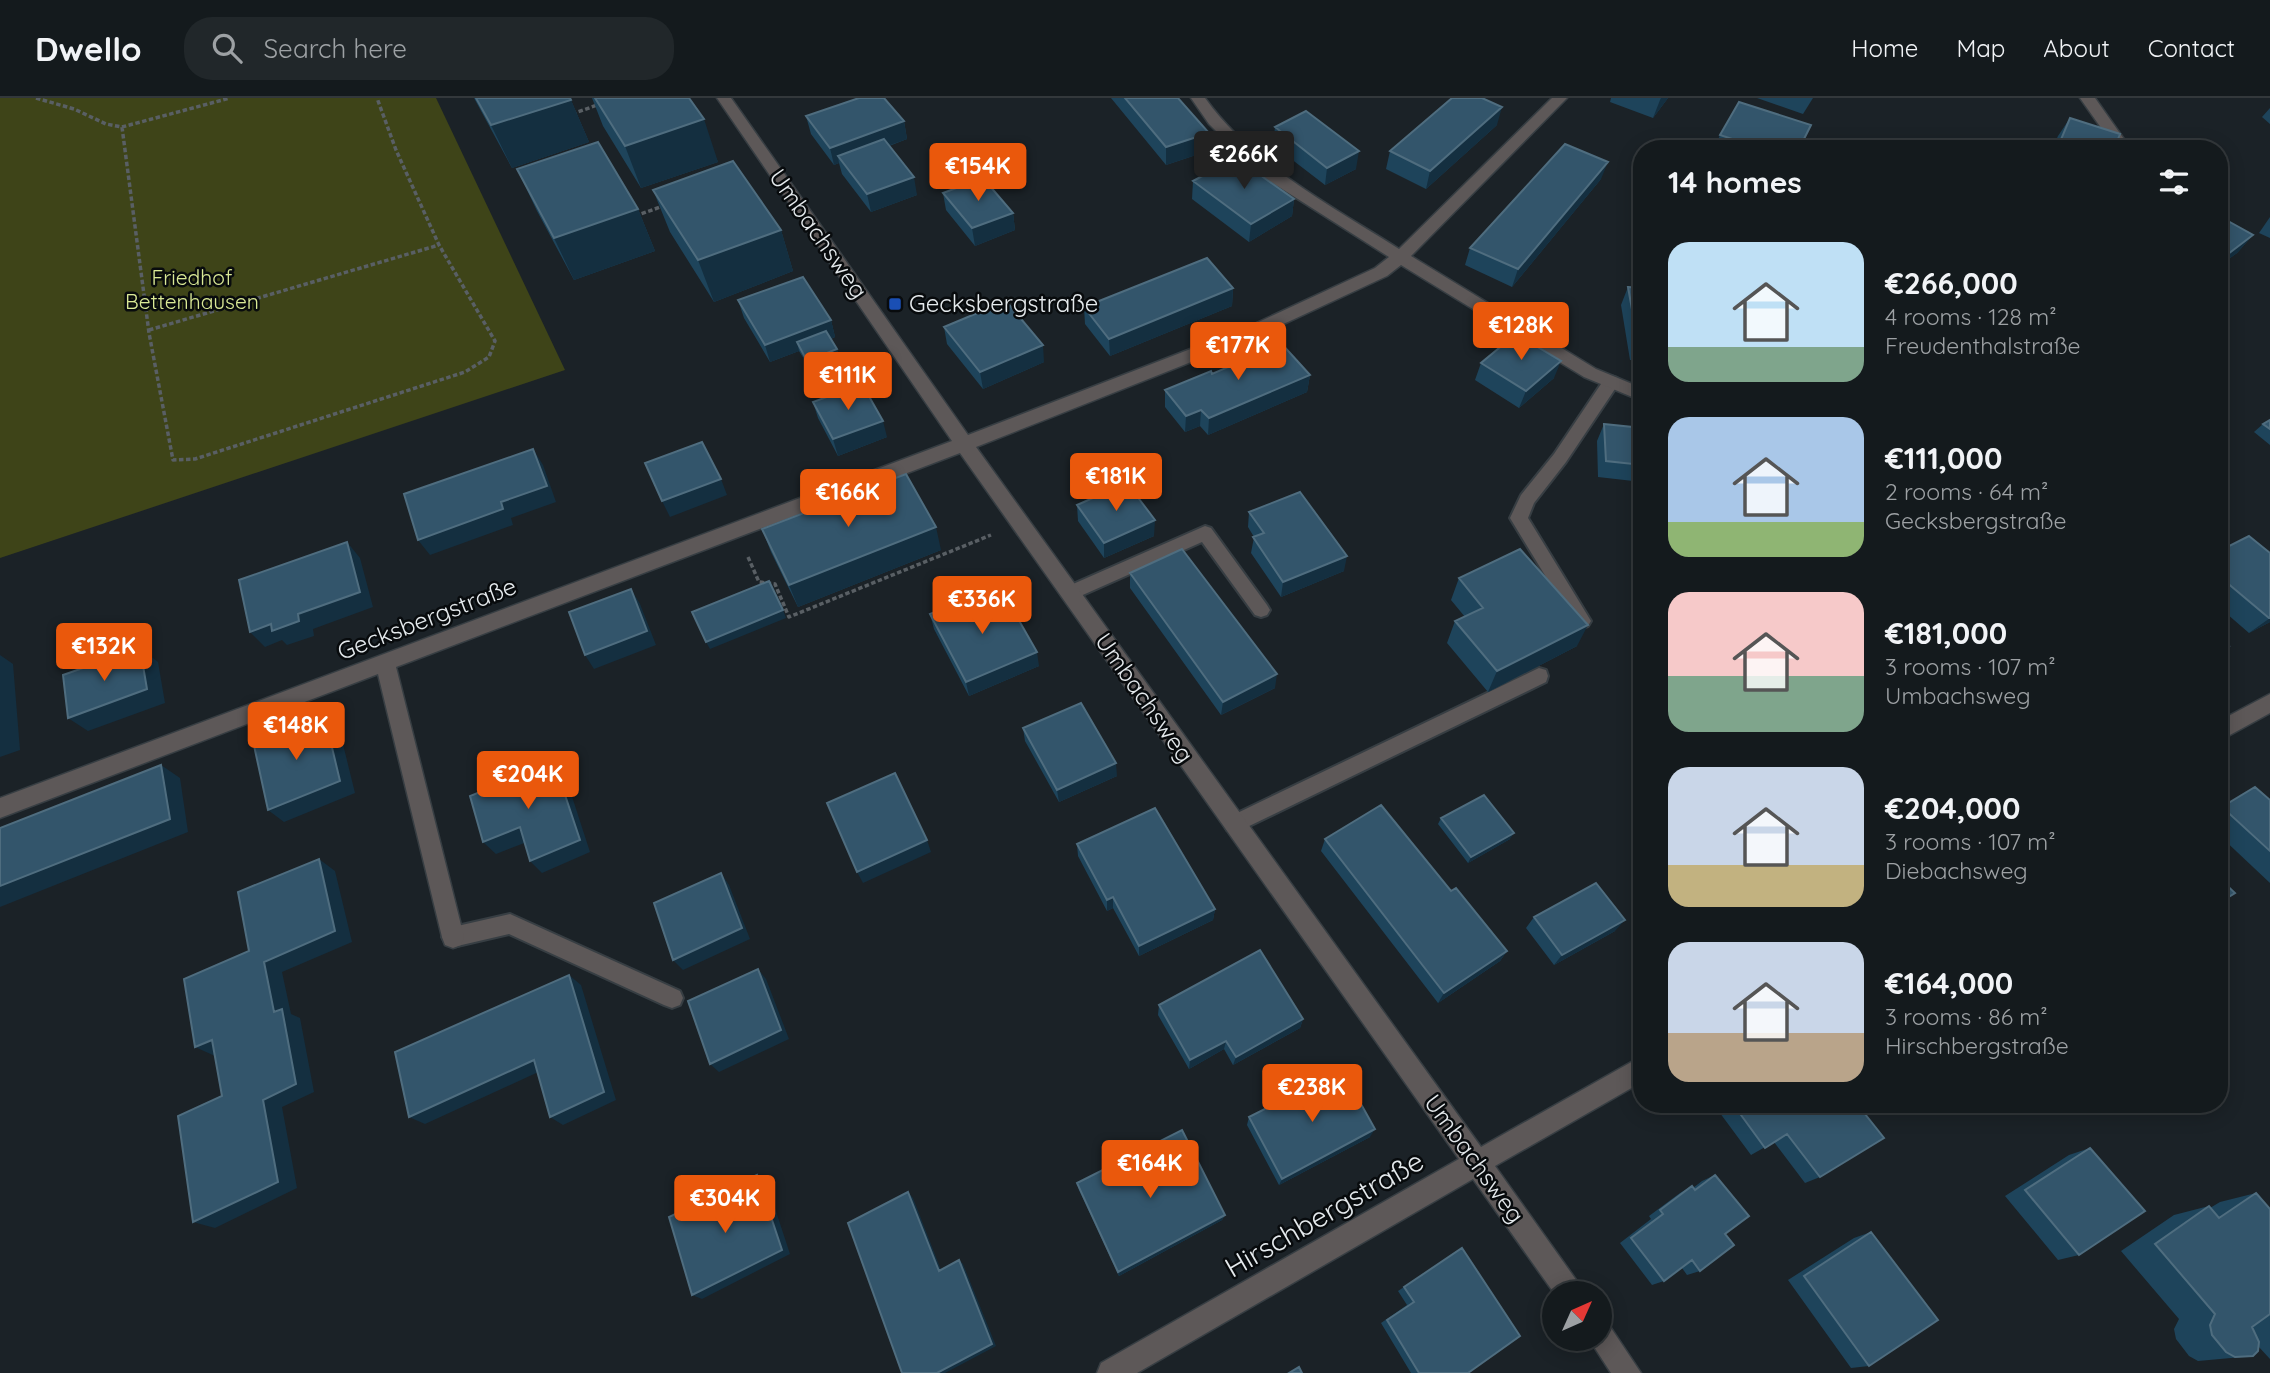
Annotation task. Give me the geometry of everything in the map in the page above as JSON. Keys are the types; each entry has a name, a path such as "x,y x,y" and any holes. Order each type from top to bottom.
{"street":[{"name":"Umbachsweg","path":"724,98 964,444 1562,1281"},
{"path":"1198,98 1214,121 1265,171 1590,373 1633,391"},
{"name":"Gecksbergstraße","path":"0,808 964,444 1256,330 1381,272 1400,257 1505,155 1560,98"},
{"path":"2087,98 2117,140"},
{"path":"385,663 453,937"},
{"path":"2228,727 2270,703"},
{"name":"Hirschbergstraße","path":"1111,1373 1633,1073"},
{"path":"1612,1351 1627,1373"}],"lane":[{"path":"1582,621 1519,518 1527,500 1560,458 1611,382"},
{"path":"1070,593 1205,533 1261,610"},
{"path":"1234,824 1539,676"},
{"path":"453,937 510,924 672,998"}],"path":[{"path":"36,98 74,109 106,124 122,127 230,98"},
{"path":"122,127 149,330 173,460 195,459 465,372 488,357 495,341 439,245 396,150 377,98"},
{"path":"571,114 607,102"},
{"path":"634,216 672,203"},
{"path":"149,330 439,245"},
{"path":"736,530 759,582 775,584 789,617 1021,523"}],"green space":[{"name":"Friedhof Bettenhausen","path":"0,98 436,98 565,370 0,558"}],"building":[{"path":"476,98 570,98 571,100 491,125"},
{"path":"595,98 689,98 704,119 625,146"},
{"path":"859,98 884,98 904,121 830,148 806,116"},
{"path":"1125,98 1178,98 1209,133 1166,147"},
{"path":"1452,98 1482,98 1502,107 1430,171 1390,151"},
{"path":"1739,102 1811,125 1804,140 1735,140 1720,135"},
{"path":"1306,111 1359,151 1327,168 1275,127"},
{"path":"2070,118 2120,134 2118,140 2061,140"},
{"path":"884,139 914,177 867,194 838,156"},
{"path":"598,142 638,209 554,238 517,169"},
{"path":"1565,144 1608,162 1518,269 1470,248"},
{"path":"1236,158 1294,199 1251,224 1193,181"},
{"path":"733,161 781,230 698,260 653,190"},
{"path":"983,178 1013,213 972,228 943,193"},
{"path":"2228,221 2253,235 2228,254"},
{"path":"1207,258 1233,288 1109,339 1084,307"},
{"path":"803,277 831,320 765,345 738,300"},
{"path":"1628,287 1633,287 1633,315"},
{"path":"1006,301 1043,345 980,372 944,327"},
{"path":"826,331 837,349 807,361 797,342"},
{"path":"1516,334 1561,361 1526,391 1481,363"},
{"path":"1280,342 1310,375 1209,418 1201,410 1186,416 1165,390 1211,371 1212,374"},
{"path":"862,384 883,421 833,439 813,402"},
{"path":"2270,420 2270,429 2263,424"},
{"path":"1604,424 1633,427 1633,464 1606,461"},
{"path":"702,442 721,479 662,501 645,463"},
{"path":"533,449 547,486 501,502 503,509 418,540 404,494"},
{"path":"906,474 936,527 789,585 762,529"},
{"path":"1127,483 1155,520 1104,543 1077,505"},
{"path":"1300,492 1347,556 1283,582 1253,537 1264,533 1249,512"},
{"path":"2249,536 2270,553 2270,618 2228,584 2228,546"},
{"path":"347,542 360,592 298,614 299,621 272,631 271,624 250,632 239,580"},
{"path":"1182,549 1277,674 1223,702 1130,573"},
{"path":"1520,549 1588,625 1497,671 1455,621 1483,608 1459,578"},
{"path":"769,581 783,610 706,642 692,612"},
{"path":"631,589 647,631 585,655 569,612"},
{"path":"989,590 1006,621 1017,617 1037,652 966,682 930,614"},
{"path":"140,648 147,689 68,718 63,675"},
{"path":"1081,703 1116,763 1057,790 1023,728"},
{"path":"324,714 340,781 268,810 253,741"},
{"path":"554,762 580,840 530,861 520,827 483,842 470,796"},
{"path":"161,765 170,819 0,886 0,828"},
{"path":"895,773 927,840 857,872 827,803"},
{"path":"2255,787 2270,800 2270,851 2228,812 2228,803"},
{"path":"1484,795 1514,833 1471,857 1441,818"},
{"path":"1381,805 1451,891 1456,888 1507,951 1444,993 1325,839"},
{"path":"1155,808 1215,909 1139,946 1113,897 1107,900 1077,844"},
{"path":"319,859 335,931 264,962 274,1012 282,1009 296,1084 263,1100 278,1182 193,1222 178,1116 222,1096 212,1040 195,1047 184,979 249,951 238,892"},
{"path":"721,873 742,928 673,960 654,903"},
{"path":"1596,883 1625,920 1562,955 1534,917"},
{"path":"2228,886 2235,893 2228,897"},
{"path":"1260,950 1303,1019 1236,1057 1226,1041 1190,1060 1159,1005"},
{"path":"758,969 781,1030 710,1064 688,1001"},
{"path":"569,975 604,1092 550,1117 534,1060 409,1117 395,1052"},
{"path":"1342,1070 1375,1129 1282,1179 1249,1117"},
{"path":"1740,1113 1864,1113 1884,1138 1820,1177 1787,1134 1765,1148"},
{"path":"1182,1130 1225,1215 1118,1272 1077,1183"},
{"path":"2090,1148 2145,1211 2079,1255 2025,1190"},
{"path":"757,1175 782,1250 692,1295 669,1217"},
{"path":"1715,1175 1749,1216 1725,1234 1734,1245 1700,1271 1692,1260 1664,1281 1631,1238 1663,1214 1660,1210 1692,1186 1695,1190"},
{"path":"908,1192 939,1271 959,1260 992,1344 937,1373 902,1373 848,1223"},
{"path":"2256,1193 2270,1209 2270,1314 2252,1327 2259,1342 2258,1351 2253,1356 2235,1357 2226,1352 2212,1335 2210,1325 2215,1314 2155,1244 2209,1206 2219,1218"},
{"path":"1871,1232 1938,1320 1869,1366 1804,1276"},
{"path":"1462,1248 1520,1336 1468,1373 1419,1373 1387,1320 1414,1302 1404,1287"},
{"path":"1299,1367 1302,1373 1289,1373"}],"place":[{"name":"Gecksbergstraße","path":"895,304"}]}
